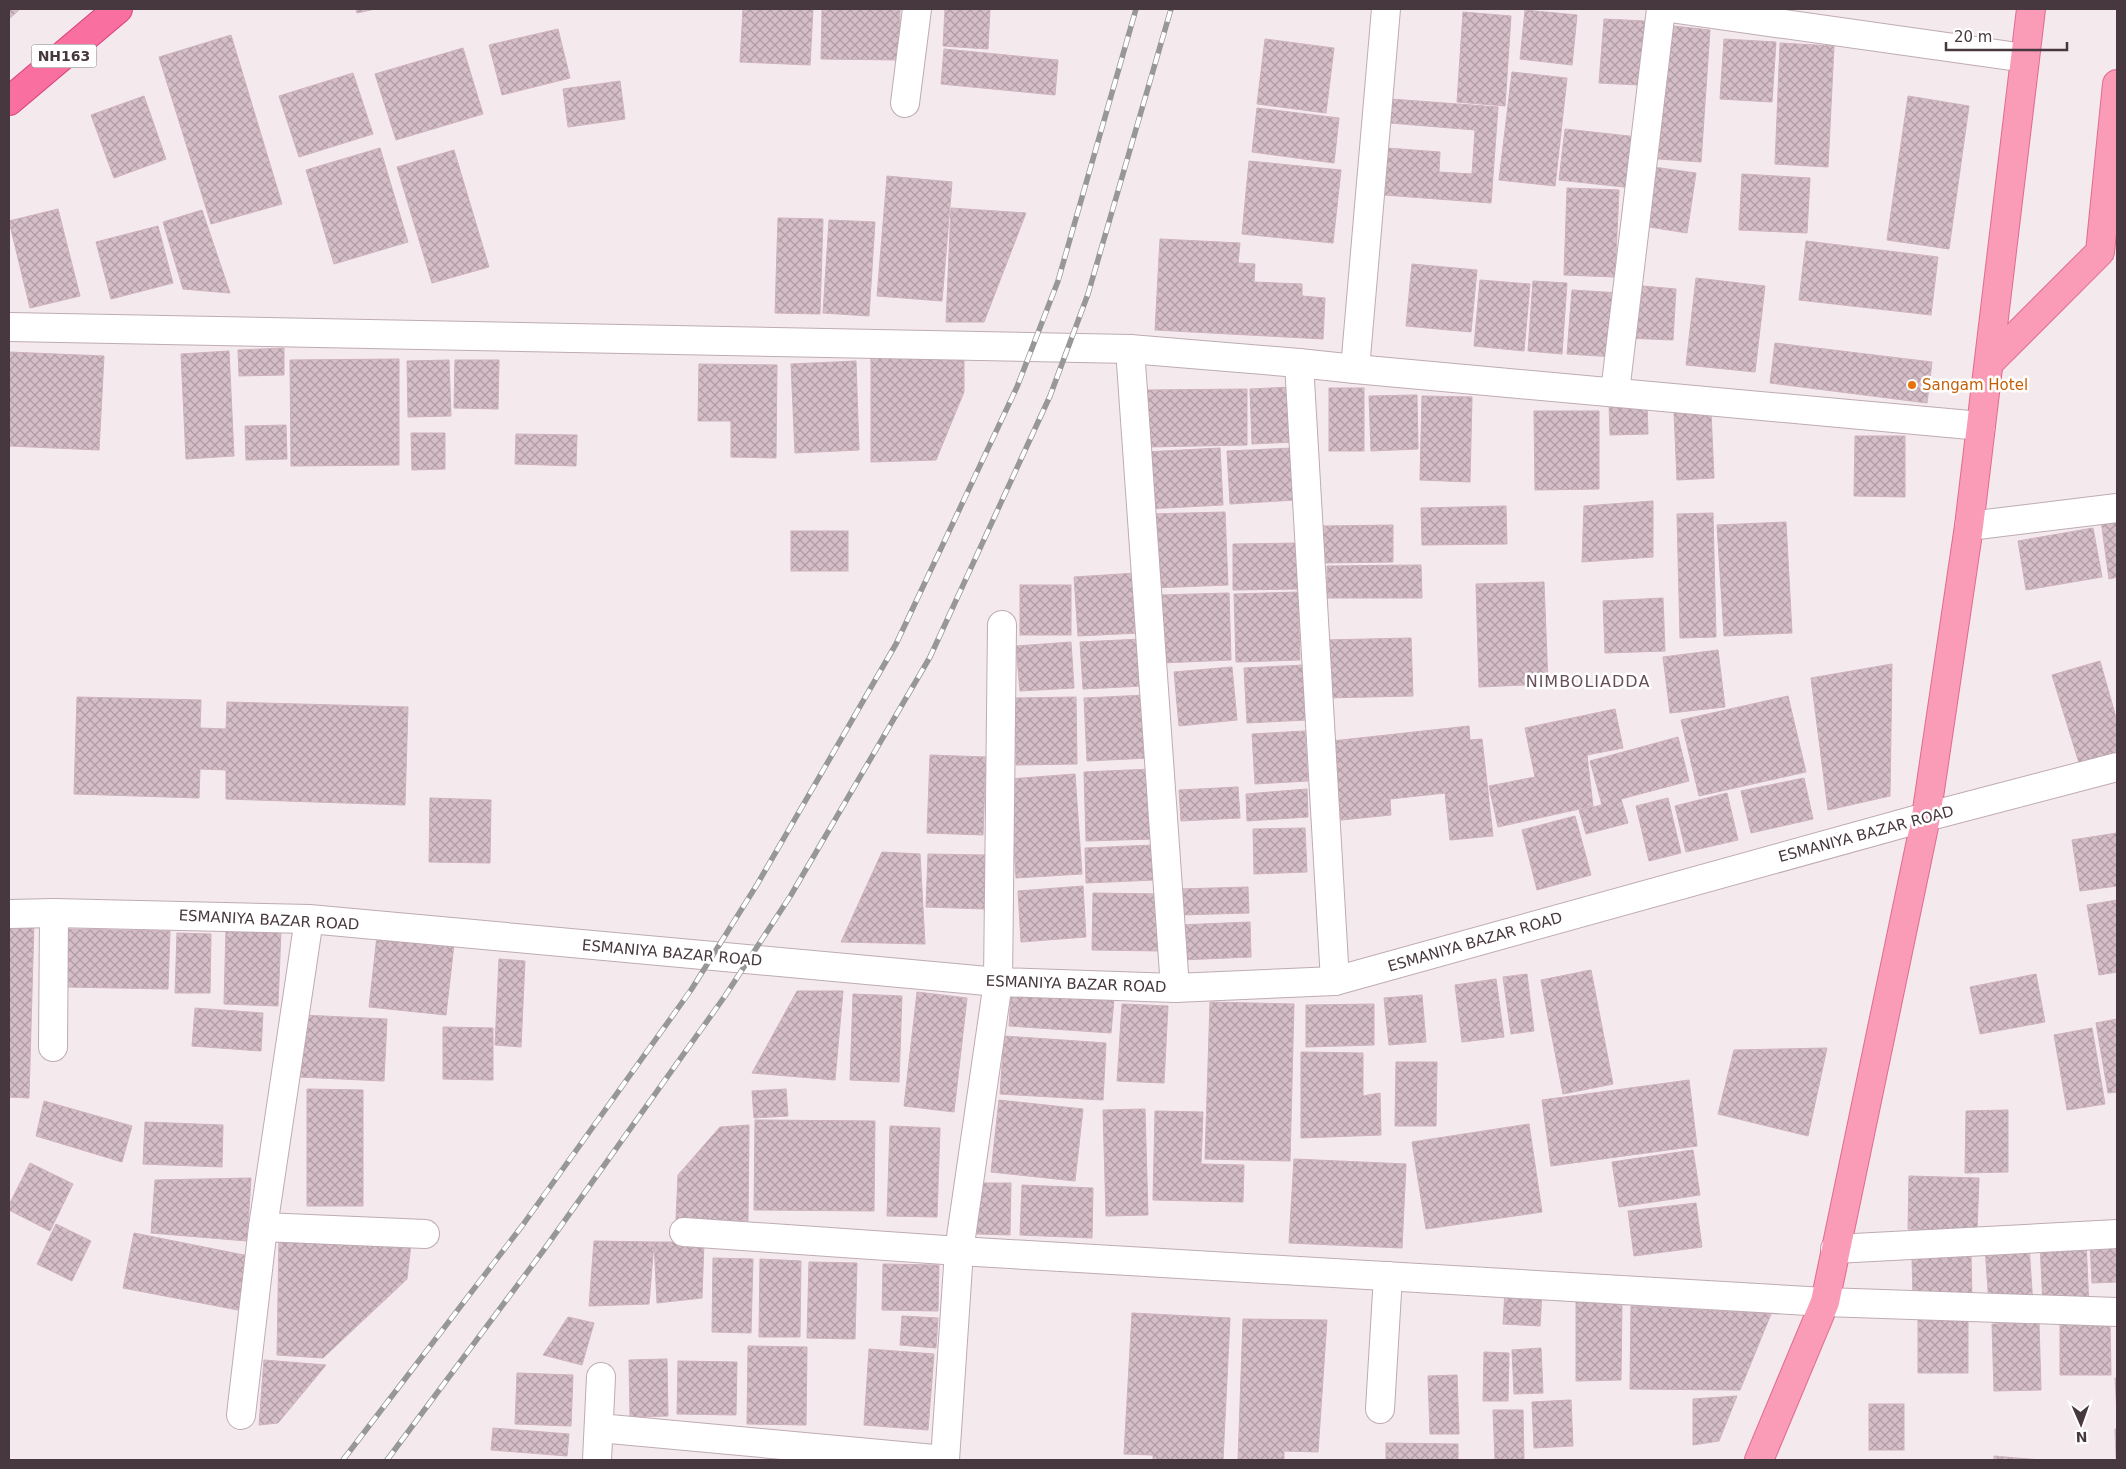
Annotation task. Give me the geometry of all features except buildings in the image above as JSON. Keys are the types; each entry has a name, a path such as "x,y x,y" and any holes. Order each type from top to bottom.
{"highway":[{"name":"NH163","path":"9,101 118,9"}],"main road":[{"path":"1759,1460 1825,1302 1926,817 1969,526 2031,9"},
{"path":"1989,363 2100,252 2117,84"}],"street":[{"path":"906,103 917,9"},
{"path":"1355,369 1386,9"},
{"path":"1615,392 1661,9"},
{"path":"1677,9 2025,58"},
{"path":"9,327 1130,349 1299,362 1355,369 1981,426"},
{"path":"1130,349 1175,988"},
{"path":"1299,362 1335,981"},
{"path":"1969,526 2117,508"},
{"path":"599,1428 945,1460 959,1251 998,982 1002,625"},
{"name":"ESMANIYA BAZAR ROAD","path":"9,914 54,913 309,919 998,982 1175,988 1335,981 1926,817 2117,767"},
{"path":"53,1047 54,913"},
{"path":"241,1415 263,1227 309,919"},
{"path":"263,1227 425,1234"},
{"path":"684,1232 959,1251 1825,1302 2117,1312"},
{"path":"1835,1249 2117,1234"},
{"path":"1380,1409 1388,1276"},
{"path":"597,1460 601,1378"}],"railway":[{"path":"343,1460 522,1226 691,990 758,883 896,644 1017,387 1058,281 1136,9"},
{"path":"387,1460 543,1251 725,996 791,895 930,657 1050,396 1088,294 1171,9"}],"place":[{"name":"Sangam Hotel","path":"1912,385"}],"district":[{"name":"NIMBOLIADDA","path":"1588,681"}]}
